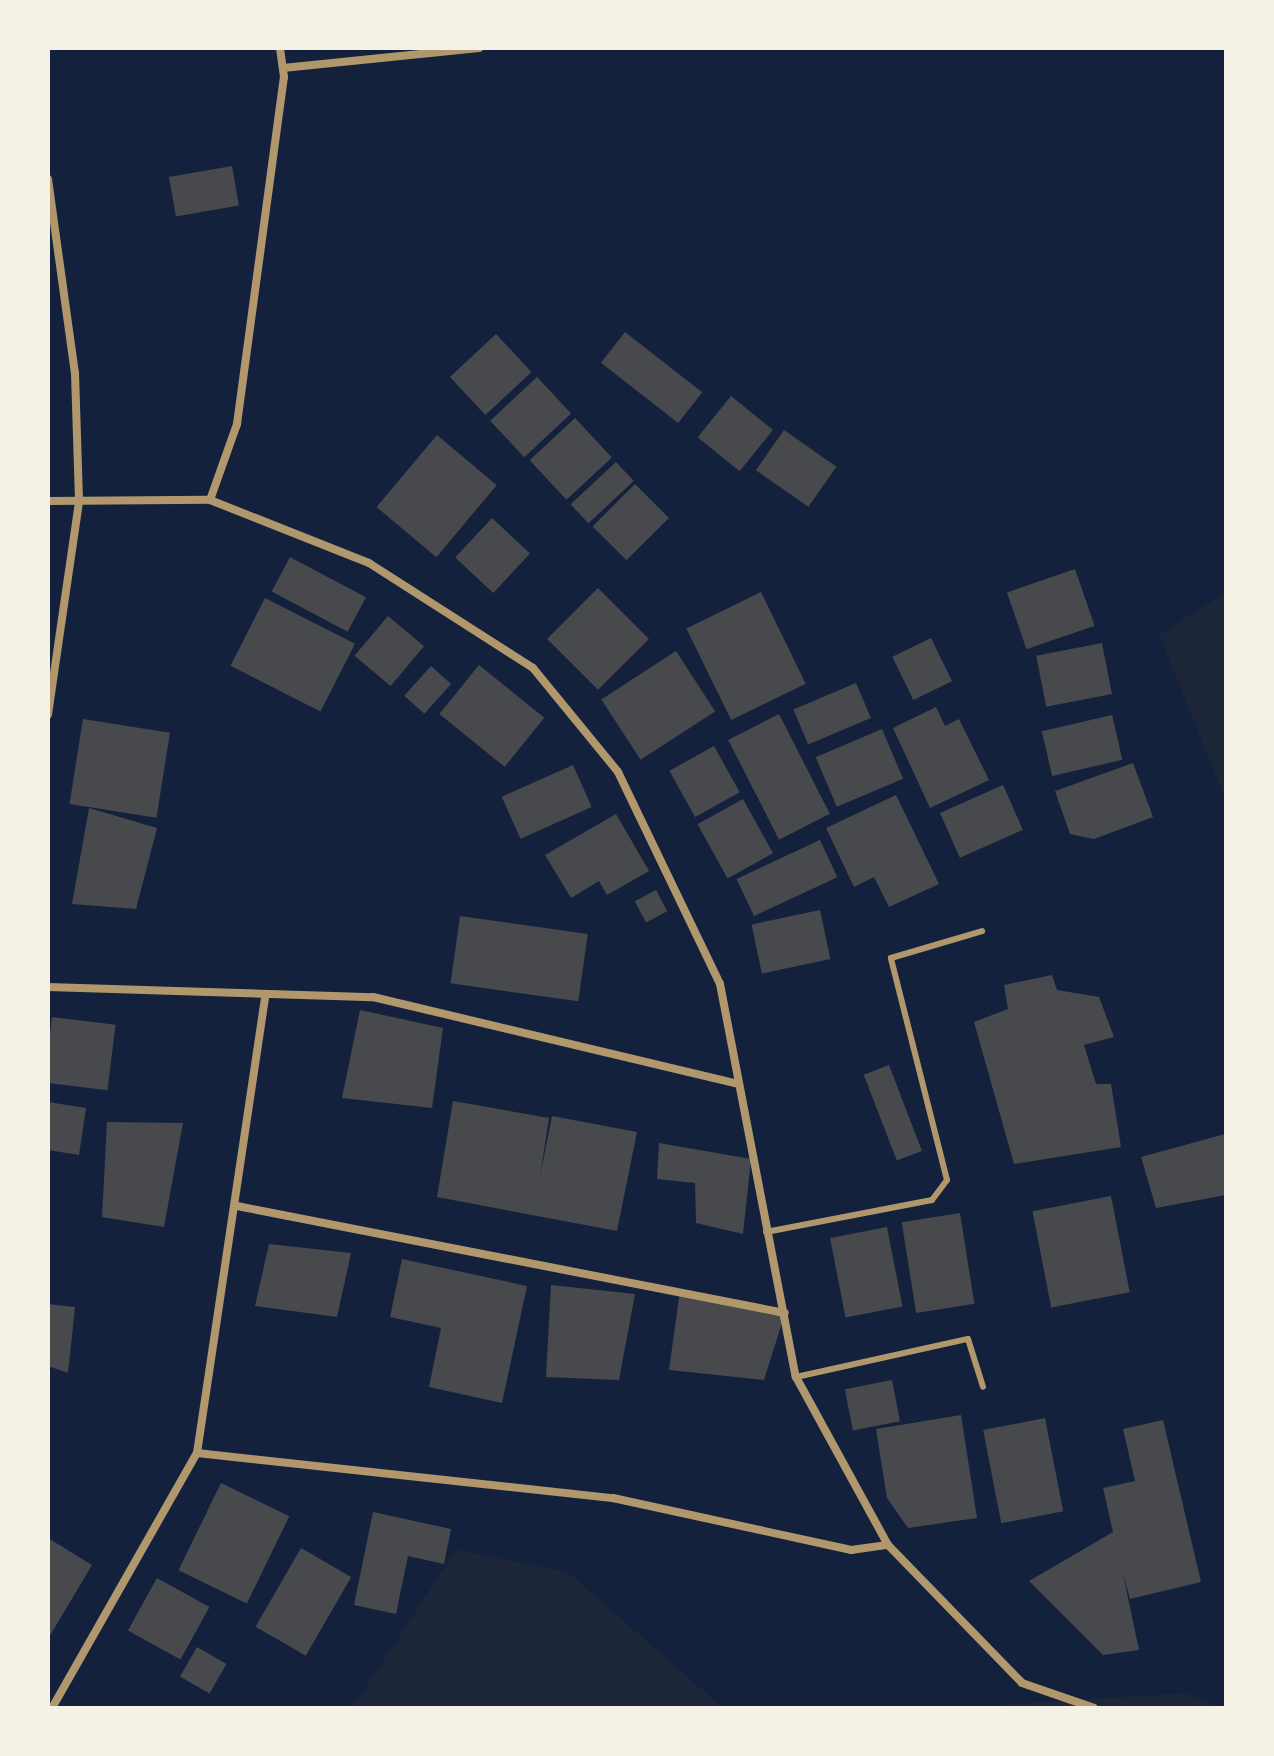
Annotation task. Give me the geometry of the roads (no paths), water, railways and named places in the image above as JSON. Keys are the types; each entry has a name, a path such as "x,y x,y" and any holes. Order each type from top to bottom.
{"street":[{"path":"210,500 237,424 283,68 280,48"},
{"path":"283,68 479,48"},
{"path":"48,179 75,373 79,502 48,715"},
{"path":"48,501 210,500 369,563 533,668 618,772 720,984 735,1083 796,1377 888,1545 1022,1683 1094,1708"},
{"path":"48,987 373,997 735,1083"},
{"path":"52,1708 197,1453 237,1206 266,994"},
{"path":"237,1206 785,1313"},
{"path":"197,1453 613,1498 851,1550 888,1545"}],"lane":[{"path":"766,1232 932,1200 947,1180 891,958 982,931"},
{"path":"796,1377 968,1339 983,1387"}]}
